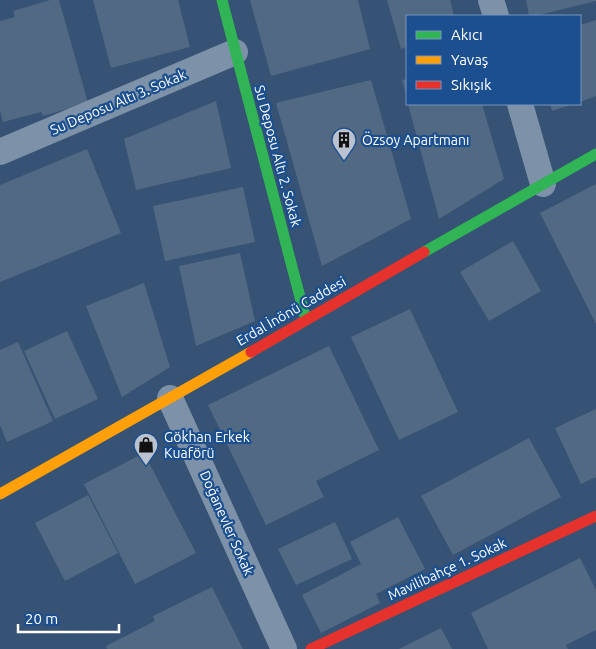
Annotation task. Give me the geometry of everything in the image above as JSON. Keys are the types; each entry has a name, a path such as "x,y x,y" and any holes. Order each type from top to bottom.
{"main road":[{"name":"Su Deposu Altı 2. Sokak","path":"222,0 306,320"},
{"name":"Erdal İnönü Caddesi","path":"0,494 596,154"},
{"name":"Mavilibahçe 1. Sokak","path":"310,649 596,516"}],"street":[{"path":"491,0 496,15"},
{"name":"Su Deposu Altı 3. Sokak","path":"0,152 236,52"},
{"path":"520,105 543,184"},
{"name":"Doğanevler Sokak","path":"170,398 284,649"}],"building":[{"path":"50,0 59,0 88,103 43,116 41,112 3,122 0,111 0,21 15,17 13,11"},
{"path":"93,0 178,0 190,47 111,68"},
{"path":"250,0 358,0 370,49 271,76"},
{"path":"387,0 450,0 454,15 406,15 406,47 401,49"},
{"path":"526,0 596,0 539,15 529,15"},
{"path":"596,20 596,96 581,102 581,25"},
{"path":"406,79 406,94 402,80"},
{"name":"Özsoy Apartmanı","path":"371,80 411,219 322,266 276,103"},
{"path":"216,101 231,168 136,190 124,139"},
{"path":"408,105 482,105 504,179 439,219"},
{"path":"550,105 571,105 552,111"},
{"path":"87,149 121,233 0,282 0,185"},
{"path":"596,184 596,324 540,213"},
{"path":"243,187 255,242 165,261 153,206"},
{"path":"513,241 541,291 489,321 460,272"},
{"path":"240,253 255,321 196,346 179,266"},
{"path":"144,283 170,367 122,397 86,306"},
{"path":"410,309 458,412 399,440 351,337"},
{"path":"67,331 98,399 55,419 24,351"},
{"path":"18,342 53,421 7,442 0,425 0,350"},
{"path":"329,346 379,450 316,481 324,497 266,525 208,405"},
{"path":"596,409 596,477 581,484 555,428"},
{"path":"529,438 561,497 453,555 421,496"},
{"path":"144,453 196,553 135,584 84,484"},
{"path":"88,495 118,553 65,581 35,523"},
{"path":"398,517 425,569 376,594 380,603 321,633 302,595 361,564 350,542"},
{"path":"335,522 352,559 296,585 278,549"},
{"path":"580,558 596,590 596,630 566,645 568,649 488,649 471,613"},
{"path":"212,587 243,649 107,649 106,646 155,621 153,616"},
{"path":"441,628 452,649 399,649"}],"traffic: fast":[{"path":"222,0 306,320"},
{"path":"424,252 596,154"}],"traffic: slow":[{"path":"0,494 251,352"}],"traffic: jam":[{"path":"251,352 424,252"},
{"path":"311,649 596,516"}],"place":[{"name":"Özsoy Apartmanı","path":"344,161"},
{"name":"Gökhan Erkek Kuaförü","path":"146,466"}]}
